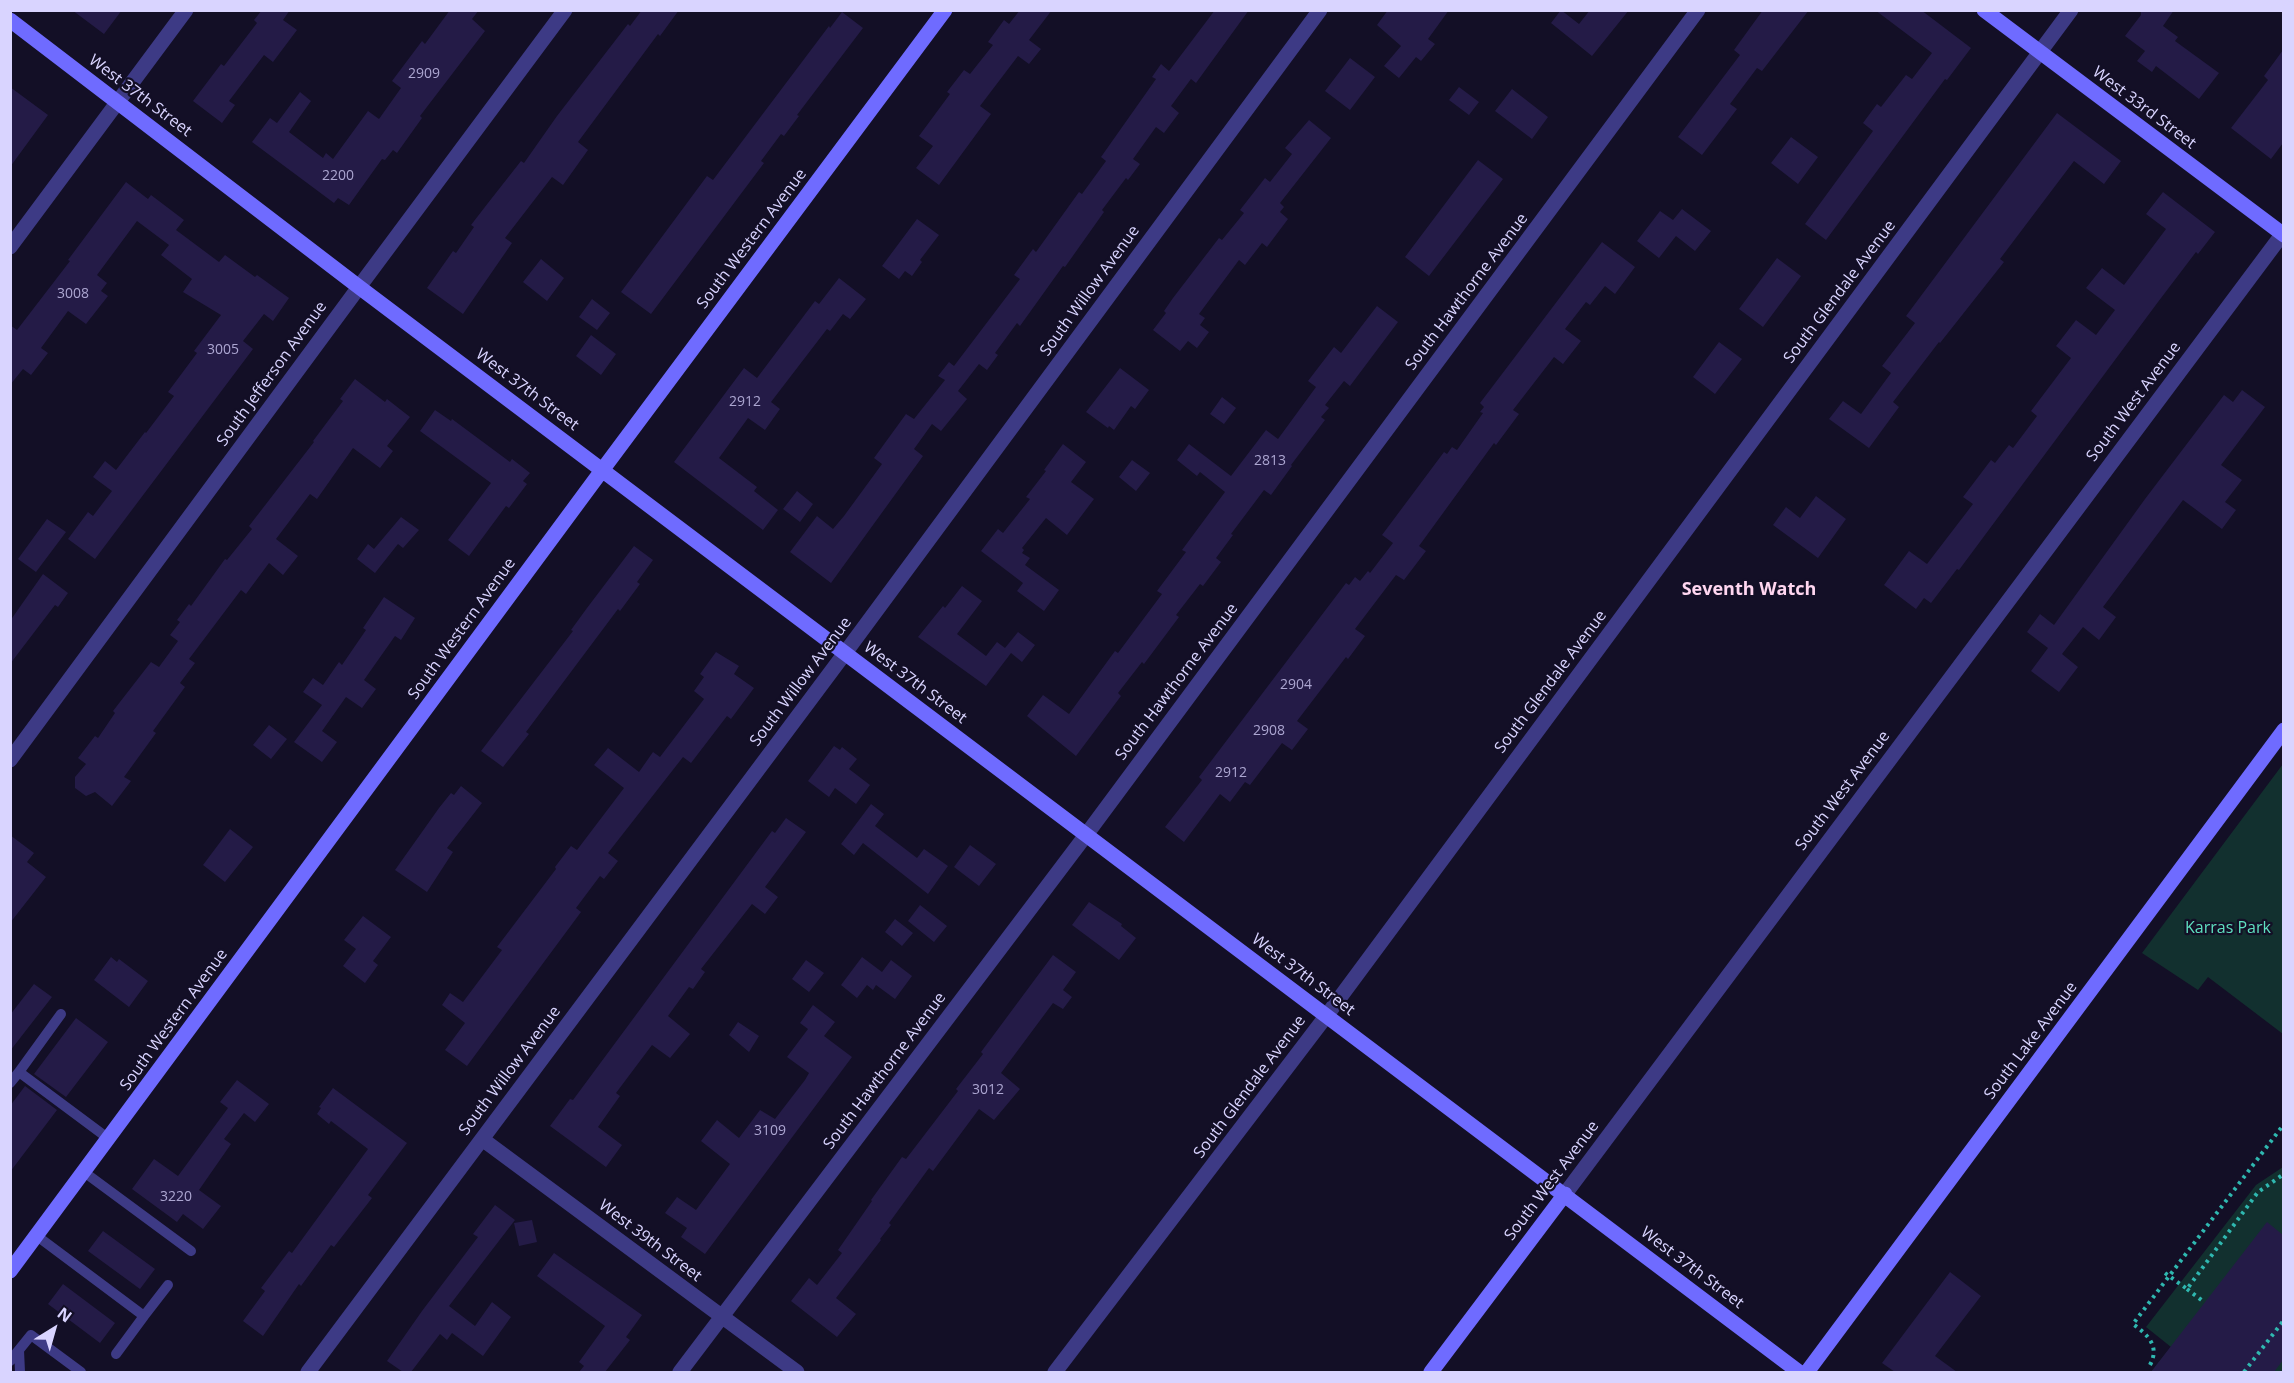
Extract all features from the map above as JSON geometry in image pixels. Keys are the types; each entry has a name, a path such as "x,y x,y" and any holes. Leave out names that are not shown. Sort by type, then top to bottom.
{"street":[{"path":"10,248 186,10"},
{"name":"South Jefferson Avenue","path":"10,760 565,10"},
{"name":"South Western Avenue","path":"10,1271 945,10"},
{"name":"South Willow Avenue","path":"308,1372 846,653 1320,10"},
{"name":"South Hawthorne Avenue","path":"680,1372 1086,835 1698,10"},
{"name":"West 33rd Street","path":"1984,10 2283,233"},
{"name":"South Glendale Avenue","path":"1055,1372 1327,1015 2071,10"},
{"name":"West 37th Street","path":"10,20 359,287 1799,1372"},
{"name":"South West Avenue","path":"1431,1372 2283,233"},
{"name":"South Lake Avenue","path":"1807,1372 2283,730"},
{"name":"West 39th Street","path":"482,1139 797,1372"}],"lane":[{"path":"10,1083 61,1014"},
{"path":"19,1072 109,1139"},
{"path":"84,1172 191,1251"},
{"path":"37,1236 144,1316"},
{"path":"116,1354 168,1285"},
{"path":"10,1361 15,1347 31,1335 81,1372"},
{"path":"15,1347 20,1372"}],"path":[{"path":"2150,1365 2155,1350 2152,1342 2145,1332 2133,1324 2167,1274 2283,1124"},
{"path":"2187,1288 2258,1192 2283,1174"},
{"path":"2167,1274 2204,1302"},
{"path":"2244,1372 2283,1320"}],"green space":[{"name":"Karras Park","path":"2283,764 2283,1034 2208,977 2198,990 2142,953"},
{"path":"2283,1167 2283,1372 2151,1372 2171,1347 2146,1327 2256,1185"}],"building":[{"path":"72,10 122,10 104,34"},
{"path":"262,10 290,10 283,20 297,30 273,62 264,55 229,101 235,105 222,123 193,101 221,64 224,66 257,23 254,20"},
{"path":"450,10 479,10 472,19 485,31 420,116 422,118 397,153 393,150 385,160 382,159 349,205 338,198 334,203 252,142 270,118 277,123 300,92 311,101 289,132 323,158 326,153 333,159 368,111 379,119 401,88 392,81 422,41 425,44"},
{"path":"642,10 679,10 660,36 658,34 578,142 588,150 563,185 552,177 505,238 512,243 463,314 427,288 453,251 456,253 474,227 471,225 488,203 521,161 524,163 557,116 628,24 630,26"},
{"path":"1020,10 1052,10 1029,40 1041,49 1029,64 1018,56 980,106 991,114 939,185 916,168 933,146 919,136 950,94 947,92 964,70 970,74 993,45 988,42 1004,20 1009,24"},
{"path":"1215,10 1249,10 1196,83 1191,79 1171,106 1179,113 1164,133 1156,127 1133,159 1140,164 1128,180 1126,178 1102,210 1104,212 1020,326 1017,323 995,353 998,355 987,370 979,364 958,391 967,399 941,431 932,424 914,449 923,456 831,583 790,552 817,516 833,529 844,516 882,464 874,458 906,414 914,419 945,380 938,376 949,362 954,366 1020,279 1014,275 1033,249 1036,252 1079,192 1082,194 1106,161 1101,157 1156,79 1152,77 1161,64 1169,71"},
{"path":"1388,10 1449,10 1428,39 1435,44 1421,61 1416,57 1399,78 1384,66 1401,46 1377,25"},
{"path":"1561,10 1579,24 1590,10 1629,10 1592,56 1551,23"},
{"path":"1763,10 1809,10 1762,71 1757,68 1730,104 1737,109 1702,155 1678,137 1740,55 1734,50"},
{"path":"1875,10 1921,10 1971,48 1947,80 1945,79 1826,240 1805,224 1873,131 1863,123 1877,104 1881,107 1906,75 1912,79 1932,53"},
{"path":"2141,10 2174,10 2163,26 2178,37 2175,41 2219,73 2199,99 2156,66 2152,72 2137,61 2145,51 2125,36 2141,15"},
{"path":"842,12 863,28 797,115 799,116 784,136 781,134 761,161 764,163 651,314 621,292 707,176 713,180"},
{"path":"2283,50 2283,143 2271,159 2231,128 2268,80 2264,76"},
{"path":"1350,58 1375,77 1350,110 1325,91"},
{"path":"10,87 48,115 10,167"},
{"path":"1459,87 1479,102 1469,115 1449,100"},
{"path":"1512,89 1548,117 1532,139 1495,111"},
{"path":"2057,113 2121,161 2104,184 2074,161 2000,259 2004,262 1893,402 1899,407 1869,448 1829,419 1843,401 1861,414 1891,373 1882,366 1915,323 1906,316"},
{"path":"1309,120 1331,138 1280,203 1284,207 1280,212 1288,219 1267,247 1262,243 1245,265 1239,260 1199,314 1205,318 1200,325 1209,332 1197,348 1188,341 1180,351 1153,330 1166,313 1164,311 1173,298 1219,238 1222,240 1244,213 1240,210 1265,178 1270,182 1292,154 1285,148"},
{"path":"1791,137 1818,157 1798,184 1771,163"},
{"path":"1478,160 1503,179 1429,276 1405,257"},
{"path":"126,182 148,199 151,195 184,220 176,230 219,262 225,255 289,298 273,321 264,314 243,341 253,349 95,559 68,539 88,512 93,516 112,491 93,477 105,461 116,470 146,433 174,396 168,392 197,353 194,351 221,315 183,292 192,279 161,255 169,245 137,221 97,275 107,283 101,291 108,296 86,324 68,311 41,348 48,353 31,375 23,369 10,385 10,325 17,330"},
{"path":"2163,192 2215,232 2198,254 2196,252 2158,302 1959,570 1957,569 1931,603 1924,598 1916,609 1884,585 1909,551 1927,564 1973,504 1963,497 1991,460 1995,463 2009,445 2013,448 2037,416 2031,411 2071,358 2056,346 2076,320 2096,335 2115,310 2086,288 2102,268 2124,285 2166,229 2146,214"},
{"path":"1682,209 1711,231 1695,251 1676,236 1659,258 1637,241 1660,211 1673,220"},
{"path":"917,219 939,235 920,260 922,262 912,276 905,271 899,279 882,266"},
{"path":"1602,242 1635,267 1615,294 1605,286 1590,305 1586,302 1565,329 1581,341 1563,364 1554,357 1513,410 1519,414 1496,445 1494,443 1419,546 1426,551 1404,580 1396,575 1355,629 1365,636 1297,721 1308,729 1292,750 1282,743 1250,785 1245,782 1230,802 1220,794 1184,842 1165,827 1202,780 1199,777 1346,583 1349,585 1355,577 1360,581 1368,571 1370,573 1393,543 1382,535 1444,452 1447,454 1452,447 1457,450 1483,413 1480,412 1484,407 1480,403"},
{"path":"1777,258 1801,276 1763,327 1739,309"},
{"path":"541,259 564,278 547,301 523,282"},
{"path":"839,278 866,299 850,319 843,314 830,331 827,329 771,402 780,409 765,430 748,418 719,458 757,487 754,491 778,510 763,530 674,462 744,368 757,378 815,301 819,304"},
{"path":"592,299 610,313 597,330 579,317"},
{"path":"1377,306 1398,322 1350,386 1344,381 1325,405 1329,408 1321,417 1325,420 1271,495 1264,490 1231,534 1233,535 1216,558 1221,562 1203,586 1200,584 1176,615 1179,617 1144,664 1142,662 1118,693 1121,696 1076,756 1027,716 1043,695 1069,714 1115,651 1118,653 1162,594 1157,591 1186,552 1182,550 1225,492 1200,472 1197,476 1177,460 1189,444 1231,476 1266,430 1278,439 1316,387 1308,381 1334,347 1341,353"},
{"path":"591,335 616,354 601,375 576,356"},
{"path":"1719,342 1742,359 1715,394 1693,377"},
{"path":"1120,368 1149,390 1135,409 1131,406 1114,430 1086,412"},
{"path":"355,379 385,402 387,399 410,417 387,446 393,451 380,468 353,448 317,499 310,494 276,539 298,556 283,575 269,563 246,594 241,590 189,659 195,663 180,683 185,687 153,731 156,733 124,777 131,781 112,806 95,792 86,796 75,788 75,777 86,764 78,758 95,736 98,738 115,713 113,711 151,662 159,667 178,641 170,635 180,622 177,620 189,604 191,606 225,559 227,560 252,529 249,526 314,442 343,401 340,399"},
{"path":"2242,390 2265,407 2221,465 2242,480 2225,502 2236,510 2222,529 2183,500 2103,607 2116,617 2099,640 2083,627 2062,654 2078,667 2059,692 2031,671 2048,648 2027,632 2040,614 2054,625 2224,395 2233,402"},
{"path":"1222,397 1236,408 1224,424 1210,414"},
{"path":"435,410 451,421 452,419 510,462 512,459 530,473 523,481 527,484 509,508 506,506 469,556 448,540 491,483 420,431"},
{"path":"1063,444 1086,462 1071,482 1094,499 1067,535 1046,518 1022,548 1024,550 1022,553 1030,558 1025,565 1059,590 1044,611 1017,591 1023,583 981,551 998,529 1003,533 1030,499 1026,497"},
{"path":"1132,460 1150,473 1136,491 1119,477"},
{"path":"797,491 813,504 800,522 783,509"},
{"path":"1816,496 1846,519 1818,558 1773,525 1786,507 1800,518"},
{"path":"401,517 419,530 403,548 398,544 375,573 357,559 368,544 374,549"},
{"path":"47,519 66,532 36,572 18,559"},
{"path":"634,546 653,560 637,582 640,584 620,611 618,609 526,732 529,734 503,767 481,751 573,631 571,630"},
{"path":"43,574 68,593 58,607 55,605 10,664 10,621"},
{"path":"962,586 982,601 957,634 986,656 997,642 1005,648 1018,632 1035,645 1022,662 1011,653 986,686 918,637"},
{"path":"384,597 415,618 401,640 395,636 364,680 376,689 362,708 346,697 322,731 337,742 322,762 294,742 322,705 303,692 313,678 323,685 339,662 342,665 366,630 363,628"},
{"path":"716,652 739,666 734,674 754,688 731,719 727,716 691,763 683,757 608,853 618,861 604,879 600,876 576,908 581,912 467,1066 445,1050 465,1023 442,1005 450,993 463,1002 502,950 497,947 556,869 555,867 571,846 577,850 624,788 594,765 608,748 639,772 653,752 660,757 704,699 694,691 704,677 700,674"},
{"path":"269,725 287,739 271,759 253,745"},
{"path":"834,746 840,750 842,747 857,759 849,769 870,785 856,804 835,788 829,797 808,781"},
{"path":"461,786 482,803 447,848 453,852 427,892 395,870 439,808 451,793 454,795"},
{"path":"871,804 884,814 875,826 917,858 924,849 948,866 928,894 863,843 854,855 841,844"},
{"path":"786,818 806,832 765,887 778,897 765,914 752,904 701,969 705,972 693,989 689,987 668,1016 690,1034 670,1058 652,1045 616,1093 620,1096 598,1127 622,1145 606,1167 550,1126 570,1099 573,1100 772,831 775,833"},
{"path":"230,829 253,847 225,882 203,865"},
{"path":"10,835 34,853 27,862 46,877 10,923"},
{"path":"970,845 996,864 979,886 954,867"},
{"path":"1089,902 1122,924 1121,926 1136,938 1119,960 1072,925"},
{"path":"920,905 947,926 934,942 908,921"},
{"path":"363,916 391,937 373,961 378,965 365,983 343,966 356,949 344,940"},
{"path":"895,919 913,933 902,946 885,932"},
{"path":"1053,955 1076,972 1063,990 1072,997 1063,1009 1053,1003 1001,1073 1020,1089 994,1120 979,1109 933,1171 929,1168 889,1223 891,1225 881,1240 836,1298 856,1314 837,1337 791,1301 809,1278 817,1285 842,1253 838,1250 871,1200 902,1157 906,1159 958,1091 956,1089 983,1054 981,1052"},
{"path":"111,957 117,962 119,959 148,981 129,1007 94,980"},
{"path":"862,957 882,972 891,960 912,976 895,999 876,985 873,990 867,985 857,998 841,985"},
{"path":"806,960 824,973 809,992 792,979"},
{"path":"34,984 52,997 10,1051 10,1015"},
{"path":"813,1005 835,1022 824,1036 852,1057 705,1254 681,1237 687,1228 665,1213 677,1197 696,1210 730,1164 701,1141 717,1120 739,1138 760,1110 775,1119 805,1080 809,1073 787,1057 808,1029 800,1023"},
{"path":"76,1018 108,1042 66,1097 34,1074"},
{"path":"738,1022 759,1036 749,1052 729,1035"},
{"path":"237,1080 269,1104 255,1122 244,1113 224,1139 231,1144 199,1190 221,1206 203,1229 183,1214 177,1222 132,1189 154,1159 178,1176 228,1108 220,1102"},
{"path":"25,1086 57,1110 10,1172 10,1106"},
{"path":"333,1088 407,1143 368,1195 372,1198 334,1247 331,1245 301,1286 299,1284 263,1336 243,1321 265,1291 261,1288 289,1251 292,1253 368,1149 331,1121 329,1124 317,1114 321,1108 319,1107"},
{"path":"495,1205 515,1220 449,1306 475,1326 492,1302 511,1317 483,1356 452,1333 447,1340 440,1334 411,1372 403,1372 387,1361 478,1237 473,1234"},
{"path":"532,1220 537,1242 519,1246 514,1223"},
{"path":"2267,1222 2283,1235 2283,1360 2274,1372 2151,1372"},
{"path":"103,1231 155,1269 140,1289 88,1251"},
{"path":"554,1253 642,1315 626,1337 630,1340 605,1372 579,1372 584,1366 579,1362 605,1326 537,1276"},
{"path":"1950,1272 1981,1296 1935,1356 1957,1372 1895,1372 1882,1363"},
{"path":"63,1284 115,1323 100,1343 48,1304"}],"district":[{"name":"Seventh Watch","path":"1749,590"}]}
